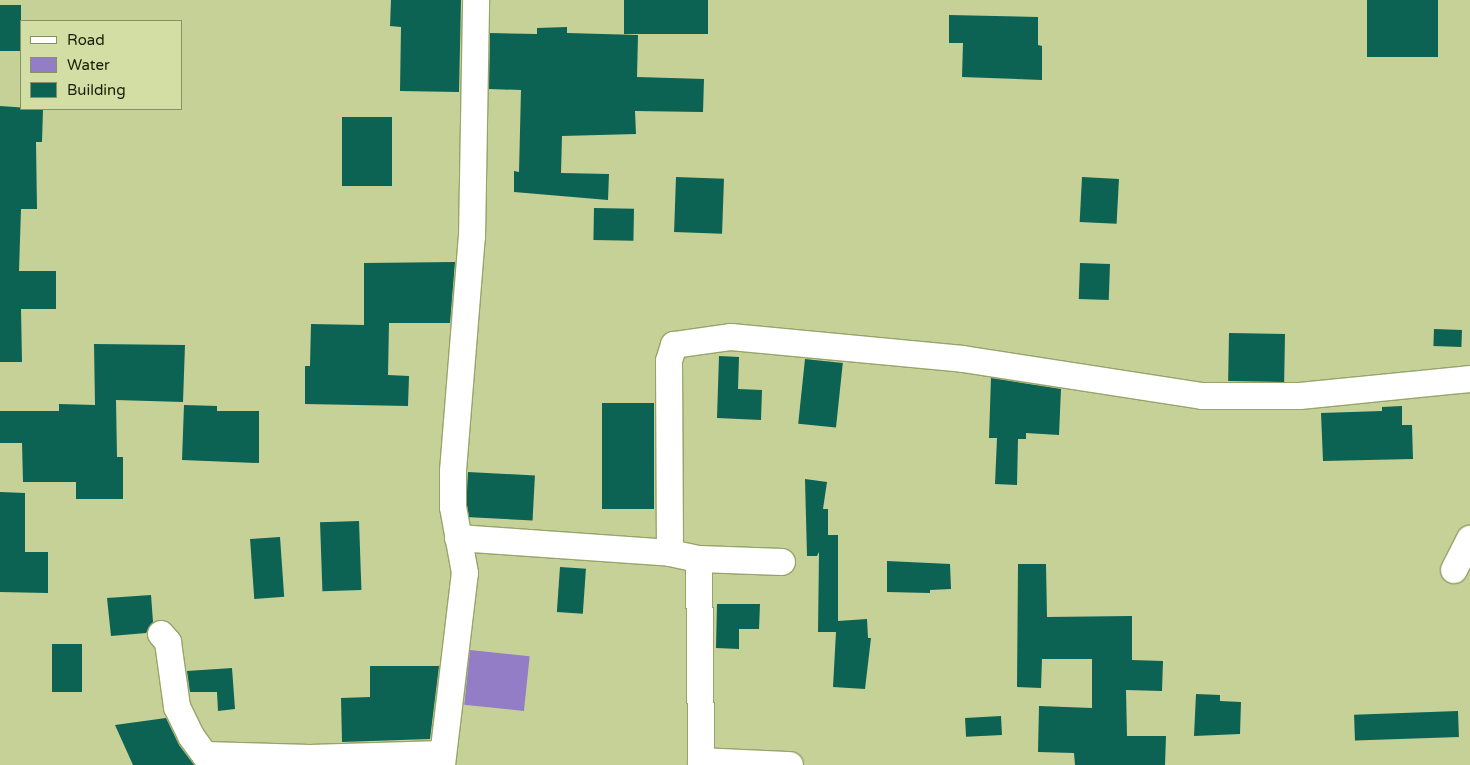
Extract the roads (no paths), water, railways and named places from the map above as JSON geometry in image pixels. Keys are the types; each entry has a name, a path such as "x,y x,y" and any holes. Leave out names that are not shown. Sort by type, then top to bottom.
{"street":[{"path":"161,634 168,642 177,707 191,736 205,755 443,760 465,573 458,538 454,471 472,237 476,0"},
{"path":"670,553 669,361 674,345 731,337 924,355 1064,373 1202,396 1300,396 1470,379"},
{"path":"458,538 670,553 699,559 782,562"},
{"path":"1454,570 1470,540"},
{"path":"699,559 701,763 790,765"}],"water":[{"path":"470,650 530,656 524,711 464,705"}]}
